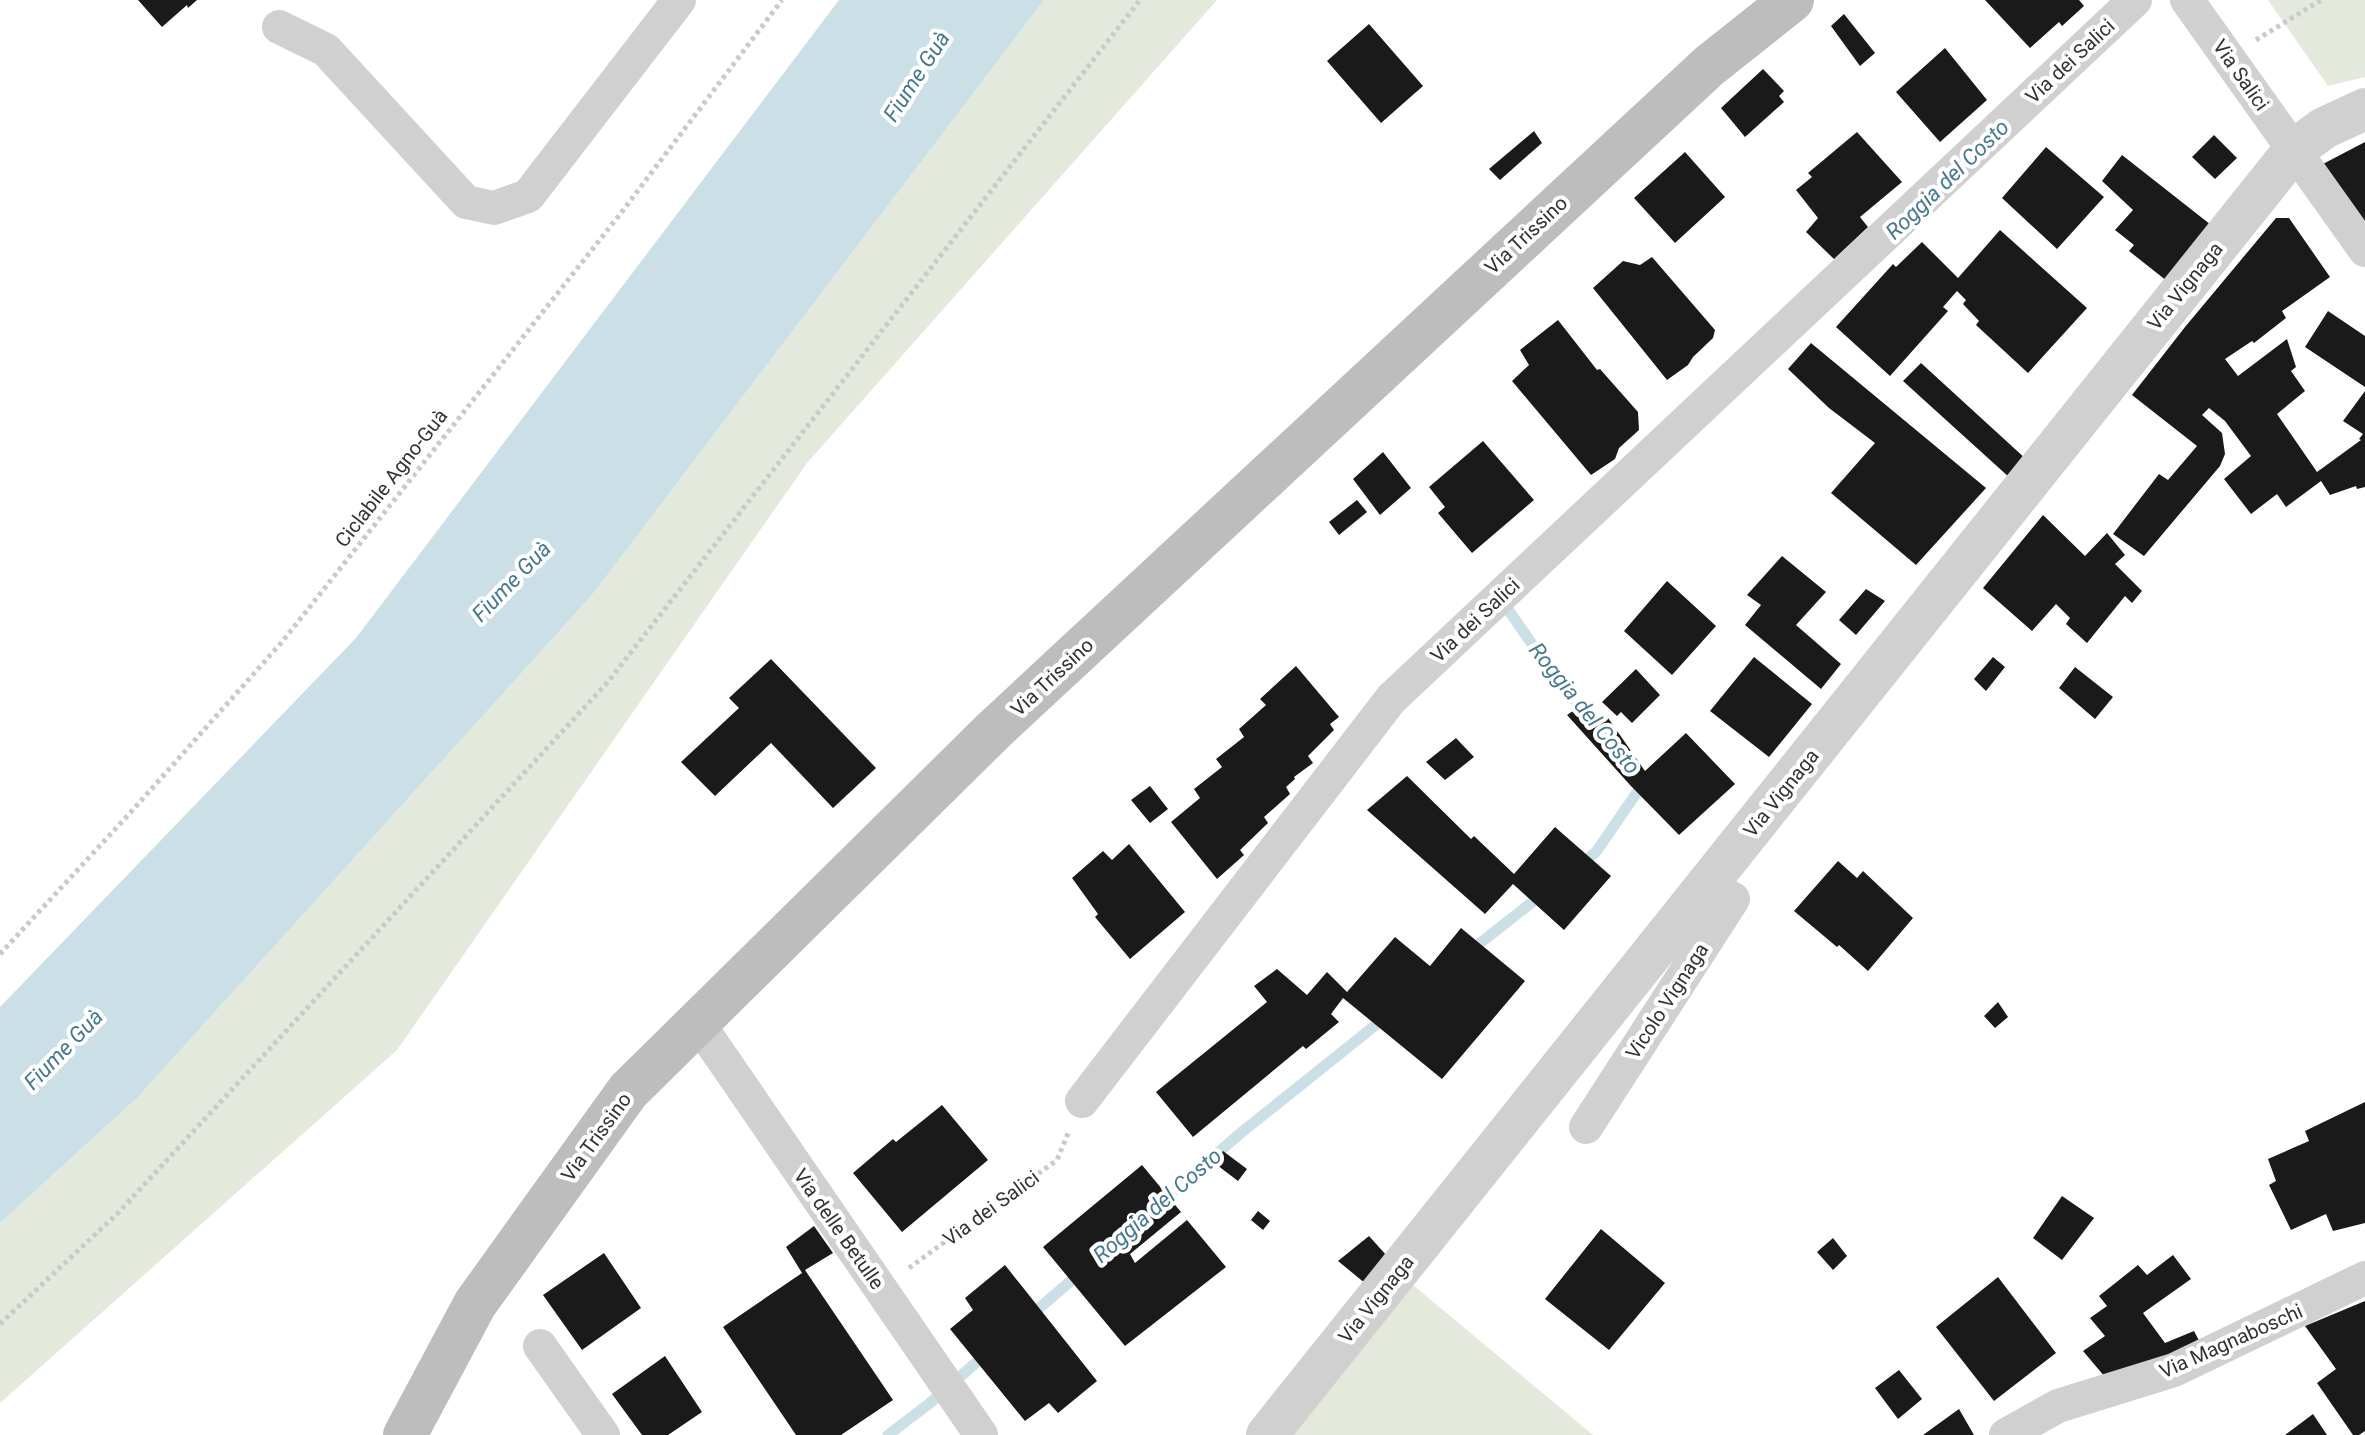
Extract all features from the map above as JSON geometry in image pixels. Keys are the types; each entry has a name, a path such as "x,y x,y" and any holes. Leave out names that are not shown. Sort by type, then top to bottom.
{"main road":[{"name":"Via Trissino","path":"405,1435 475,1304 628,1091 994,730 1709,66 1792,0"}],"street":[{"path":"279,27 326,50 466,202 494,208 528,196 679,0"},
{"name":"Via dei Salici","path":"1082,1101 1391,699 2135,0"},
{"name":"Via Salici","path":"2187,0 2365,250"},
{"name":"Via Vignaga","path":"1267,1435 2294,150 2324,128 2365,109"},
{"name":"Vicolo Vignaga","path":"1586,1127 1733,899 1708,885"},
{"name":"Via delle Betulle","path":"698,1023 981,1435"},
{"name":"Via Magnaboschi","path":"2006,1435 2058,1406 2174,1370 2365,1278"},
{"path":"540,1346 603,1435"}],"path":[{"name":"Ciclabile Agno-Guà","path":"0,954 282,642 621,213 782,0"},
{"path":"0,1324 119,1212 607,683 1140,0"},
{"path":"2228,57 2321,0"},
{"name":"Via dei Salici","path":"880,1289 1057,1160 1082,1101"}],"shaded area":[{"path":"1044,0 1217,0 807,463 397,1050 0,1403 0,1223 137,1098 592,595"},
{"path":"2268,0 2365,0 2365,77 2328,86"},
{"path":"1413,1285 1593,1435 1293,1435"}],"water":[{"name":"Fiume Guà","path":"839,0 1044,0 592,595 137,1098 0,1223 0,1007 356,638"}],"building":[{"path":"138,0 197,0 162,27"},
{"path":"1985,0 2079,0 2084,6 2062,26 2059,22 2030,48"},
{"path":"1844,14 1875,53 1860,66 1831,26"},
{"path":"1369,24 1423,86 1381,123 1327,61"},
{"path":"1945,48 1987,100 1940,142 1896,92"},
{"path":"1763,69 1784,91 1779,96 1784,102 1745,137 1721,108"},
{"path":"1534,131 1542,143 1500,180 1489,169"},
{"path":"1857,132 1902,182 1860,217 1868,227 1834,259 1806,232 1818,218 1796,190 1812,177 1808,173"},
{"path":"2214,135 2237,158 2215,179 2192,157"},
{"path":"2365,142 2365,229 2321,165"},
{"path":"2046,147 2104,197 2057,249 2002,198"},
{"path":"1685,152 1725,197 1675,243 1634,198"},
{"path":"2122,155 2220,232 2172,285 2129,251 2134,245 2115,230 2133,210 2102,181"},
{"path":"2276,218 2289,218 2330,277 2282,311 2286,318 2254,343 2252,341 2225,359 2238,376 2287,339 2296,367 2291,371 2305,391 2277,414 2317,472 2361,440 2363,434 2343,421 2365,391 2365,487 2357,489 2356,486 2330,495 2321,481 2286,507 2277,494 2251,514 2224,479 2251,456 2225,421 2209,408 2202,415 2222,433 2225,454 2220,466 2144,556 2113,534 2159,474 2168,480 2197,446 2132,395"},
{"path":"2000,230 2087,308 2028,373 1976,325 1979,321 1963,304 1966,300 1957,291 1943,307 1948,311 1890,376 1836,327 1893,264 1896,267 1922,242 1958,278"},
{"path":"1652,257 1715,330 1713,338 1688,365 1667,380 1593,288 1623,261 1640,265"},
{"path":"2328,311 2365,336 2365,387 2305,347"},
{"path":"1558,320 1597,370 1600,369 1638,412 1639,430 1619,448 1615,459 1591,475 1512,381 1529,365 1520,350"},
{"path":"1811,343 1986,488 1916,565 1831,493 1875,443 1829,408 1788,369"},
{"path":"1921,363 2027,460 2010,478 1903,381"},
{"path":"1483,441 1534,500 1472,553 1438,513 1445,507 1429,487"},
{"path":"1383,452 1411,488 1380,515 1353,479"},
{"path":"1357,500 1367,512 1339,535 1329,522"},
{"path":"2043,515 2085,556 2107,533 2125,555 2115,564 2142,591 2132,603 2125,596 2087,643 2066,624 2070,618 2056,604 2032,631 1983,588"},
{"path":"1782,556 1826,592 1796,625 1841,664 1821,689 1745,625 1761,605 1747,595"},
{"path":"1667,581 1716,626 1672,675 1624,631"},
{"path":"1866,589 1885,601 1856,635 1839,620"},
{"path":"1754,657 1812,704 1769,757 1710,711"},
{"path":"1993,657 2005,667 1986,691 1974,679"},
{"path":"771,659 876,768 833,808 771,743 715,796 681,762 739,708 729,698"},
{"path":"1296,666 1339,717 1330,724 1334,730 1308,756 1313,763 1286,787 1290,794 1264,817 1268,823 1240,850 1244,855 1217,879 1171,822 1200,798 1194,789 1222,767 1216,759 1244,737 1239,729 1266,705 1260,699"},
{"path":"2075,667 2113,697 2095,719 2059,688"},
{"path":"1636,669 1660,695 1632,723 1621,712 1617,716 1602,702"},
{"path":"1586,702 1598,721 1606,715 1645,771 1686,733 1735,784 1679,835 1567,715"},
{"path":"1456,738 1474,757 1445,780 1426,762"},
{"path":"1407,776 1471,839 1474,836 1514,874 1555,827 1611,876 1564,930 1513,884 1485,914 1367,810"},
{"path":"1150,786 1168,809 1150,823 1131,800"},
{"path":"1129,844 1185,912 1130,959 1095,917 1098,914 1072,878 1103,851 1112,860"},
{"path":"1838,861 1857,878 1863,871 1913,918 1868,971 1794,911"},
{"path":"1461,928 1525,981 1442,1079 1343,998 1331,1014 1339,1022 1306,1049 1303,1046 1193,1137 1156,1092 1267,1002 1254,986 1277,969 1307,995 1327,972 1347,992 1395,937 1430,966"},
{"path":"1998,1002 2008,1017 1995,1028 1984,1016"},
{"path":"2365,1102 2365,1223 2333,1231 2326,1214 2291,1230 2269,1185 2276,1181 2268,1159 2309,1141 2305,1131"},
{"path":"942,1105 988,1160 902,1232 853,1173 893,1139 896,1142"},
{"path":"1223,1151 1247,1169 1238,1181 1213,1162"},
{"path":"1142,1165 1181,1212 1130,1254 1135,1263 1187,1220 1226,1267 1125,1346 1043,1247"},
{"path":"2062,1196 2094,1218 2062,1260 2033,1238"},
{"path":"1258,1211 1270,1221 1263,1230 1251,1220"},
{"path":"814,1226 833,1253 805,1270 893,1400 841,1435 796,1435 723,1327 802,1273 786,1247"},
{"path":"1601,1229 1665,1283 1609,1350 1545,1299"},
{"path":"1369,1236 1387,1256 1366,1284 1338,1261"},
{"path":"1833,1238 1847,1256 1833,1270 1817,1252"},
{"path":"604,1253 641,1308 582,1350 543,1295"},
{"path":"2173,1255 2191,1279 2143,1313 2165,1343 2194,1331 2207,1356 2116,1390 2083,1351 2105,1336 2090,1318 2107,1306 2099,1296 2138,1265 2147,1275"},
{"path":"1005,1265 1097,1381 1058,1413 1049,1403 1025,1421 950,1329 973,1310 965,1298"},
{"path":"1998,1277 2056,1353 1994,1401 1936,1327"},
{"path":"2365,1301 2365,1431 2353,1435 2317,1383 2336,1369 2305,1326"},
{"path":"665,1356 702,1412 668,1435 642,1435 612,1394"},
{"path":"1899,1370 1922,1399 1898,1419 1875,1388"},
{"path":"1959,1409 1974,1435 1923,1435"},
{"path":"2313,1414 2327,1435 2285,1435"}],"waterway":[{"name":"Roggia del Costo","path":"1510,600 1505,605 1552,673 1589,717"},
{"name":"Roggia del Costo","path":"1580,865 1596,852 1644,782"},
{"name":"Roggia del Costo","path":"1470,951 1544,893"},
{"name":"Roggia del Costo","path":"1156,1206 1242,1132 1387,1016"},
{"name":"Roggia del Costo","path":"1030,1316 1080,1273"},
{"name":"Roggia del Costo","path":"888,1435 986,1354"}]}
